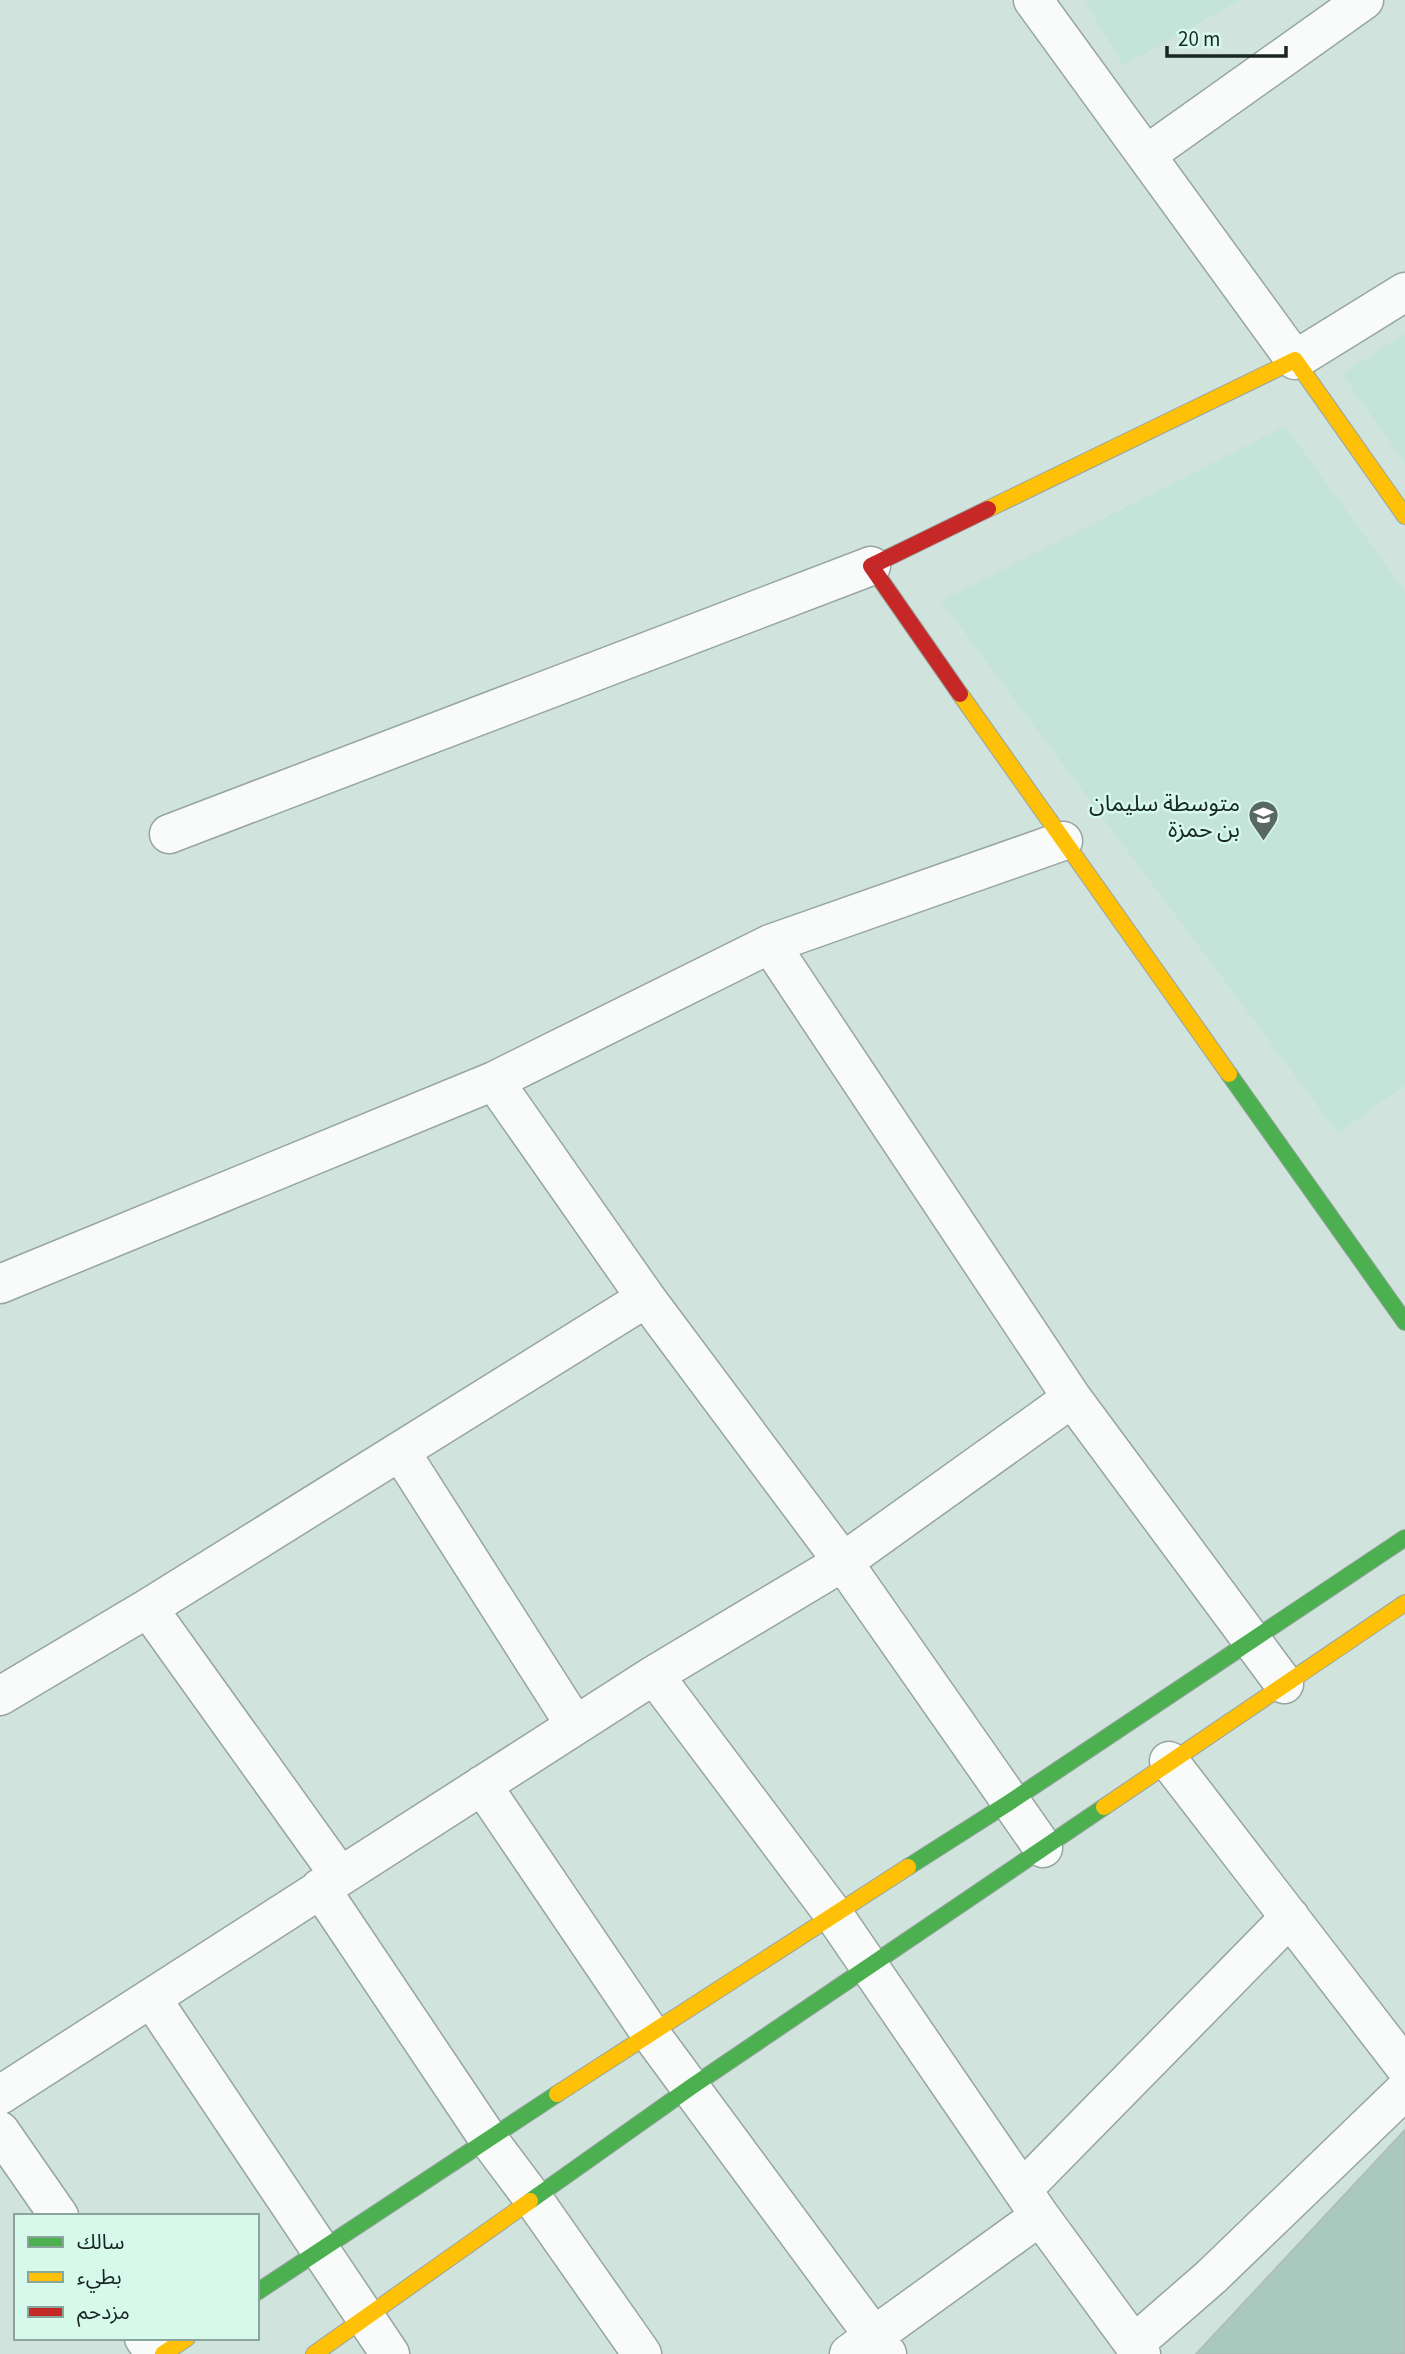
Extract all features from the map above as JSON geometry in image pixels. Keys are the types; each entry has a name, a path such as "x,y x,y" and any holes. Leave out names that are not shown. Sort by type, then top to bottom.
{"street":[{"path":"1033,0 1405,516"},
{"path":"1146,155 1364,0"},
{"path":"169,834 871,566 1295,360 1405,292"},
{"path":"871,566 1405,1322"},
{"path":"0,1284 494,1081 770,944 1063,841"},
{"path":"770,944 1072,1398 1284,1684"},
{"path":"494,1081 646,1298 843,1562 1043,1848"},
{"path":"0,1696 148,1608 646,1298"},
{"path":"0,2095 152,2000 330,1882 654,1675 843,1562 1072,1398"},
{"path":"400,1451 575,1725"},
{"path":"259,2291 650,2033 1010,1801 1405,1538"},
{"path":"314,2354 691,2087 1405,1603"},
{"path":"148,1608 330,1882 489,2140 642,2354"},
{"path":"654,1675 834,1915 1031,2203 1138,2349 1405,2090"},
{"path":"1169,1762 1405,2067"},
{"path":"482,1785 650,2033 691,2087 870,2348 1031,2203 1290,1917"},
{"path":"152,2000 390,2354"},
{"path":"0,2132 58,2214"},
{"path":"163,2354 184,2340"}],"shaded area":[{"path":"1085,0 1240,0 1123,66"},
{"path":"1405,333 1405,463 1342,374"},
{"name":"متوسطة سليمان بن حمزة","path":"1285,426 1405,591 1405,1085 1338,1133 941,601"}],"building":[{"path":"1405,2130 1405,2354 1196,2354"}],"traffic: fast":[{"path":"1229,1074 1405,1322"},
{"path":"908,1867 1010,1802 1405,1538"},
{"path":"530,2201 691,2087 1104,1807"},
{"path":"259,2291 557,2094"}],"traffic: slow":[{"path":"988,509 1295,360 1405,516"},
{"path":"960,694 1229,1074"},
{"path":"1104,1807 1405,1603"},
{"path":"557,2094 908,1867"},
{"path":"314,2354 530,2201"},
{"path":"163,2354 184,2340"}],"traffic: jam":[{"path":"960,694 871,566 988,509"}],"place":[{"name":"متوسطة سليمان بن حمزة","path":"1263,843"}]}
